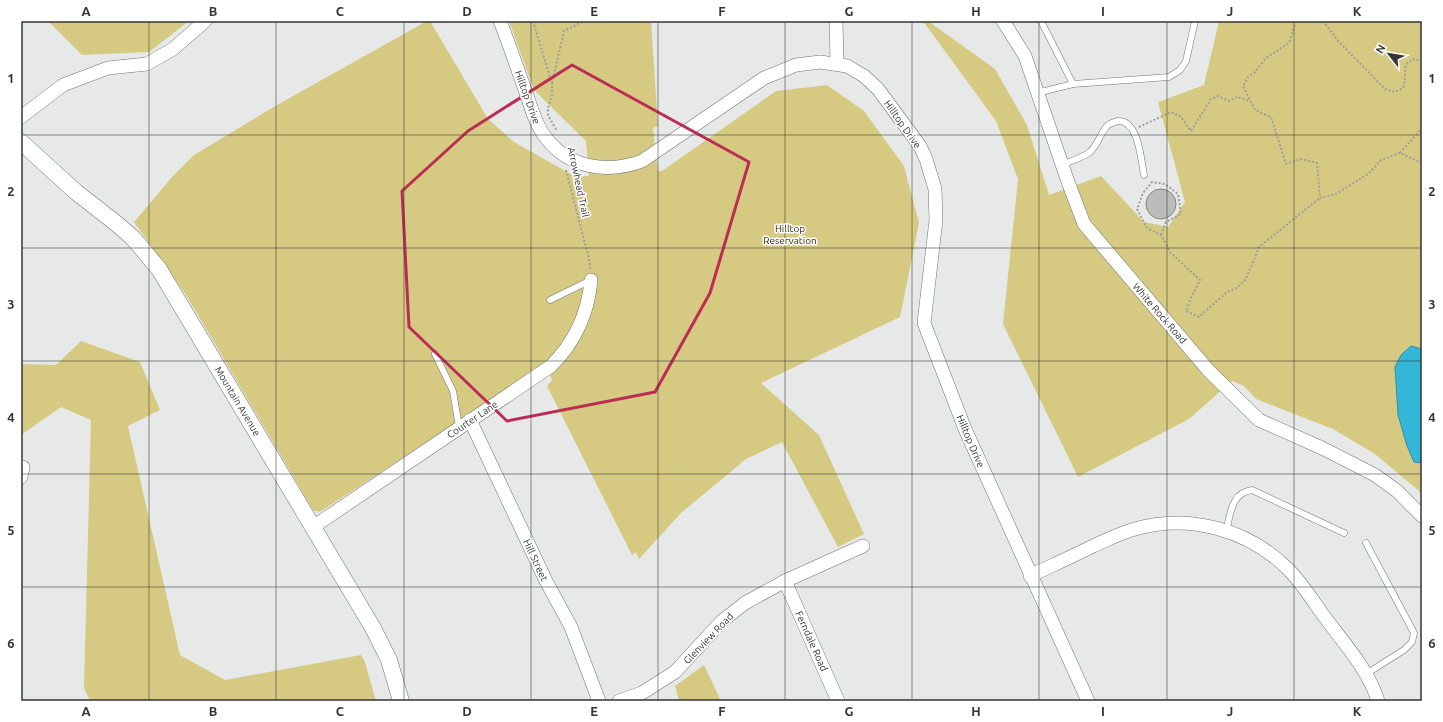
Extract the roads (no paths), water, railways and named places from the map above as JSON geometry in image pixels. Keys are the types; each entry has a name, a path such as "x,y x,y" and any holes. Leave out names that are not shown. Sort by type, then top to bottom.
{"street":[{"path":"21,117 63,85 108,68 147,64 174,49 205,21"},
{"name":"Hilltop Drive","path":"500,21 536,120 546,137 564,155 576,162 598,168 620,168 652,156 764,78 796,65 820,62 837,64 860,73 878,89 912,132 926,159 935,189 936,220 924,323 965,428 1030,576 1088,701"},
{"path":"836,21 837,64"},
{"name":"White Rock Road","path":"1003,21 1025,56 1062,165 1084,224 1209,371 1259,420 1322,448 1375,474 1397,491 1422,516"},
{"name":"Mountain Avenue","path":"21,142 76,192 117,224 132,238 159,269 384,648 401,701"},
{"name":"Courter Lane","path":"312,527 540,374 560,357 581,325 588,303 591,280"},
{"name":"Hill Street","path":"470,420 546,581 571,627 599,701"},
{"path":"1030,576 1108,539 1137,528 1181,523 1196,524 1226,531 1256,544 1288,570 1366,674 1378,701"},
{"name":"Glenview Road","path":"619,701 642,693 662,682 687,661 722,621 744,603 785,581 863,546"},
{"name":"Ferndale Road","path":"785,581 838,701"}],"lane":[{"path":"1041,21 1073,84"},
{"path":"1037,93 1073,84 1169,77 1180,70 1186,61 1195,21"},
{"path":"1062,165 1090,152 1106,127 1113,122 1126,123 1133,130 1144,175"},
{"path":"550,300 591,280"},
{"path":"435,354 453,390 459,428"},
{"path":"1226,531 1235,499 1242,491 1252,490 1344,533"},
{"path":"1366,543 1414,633 1412,642 1404,650 1366,674"}],"water":[{"path":"1411,346 1422,349 1422,463 1414,462 1407,446 1398,415 1395,367 1401,355"}],"park label":[{"name":"Hilltop Reservation","path":"790,234"}]}
